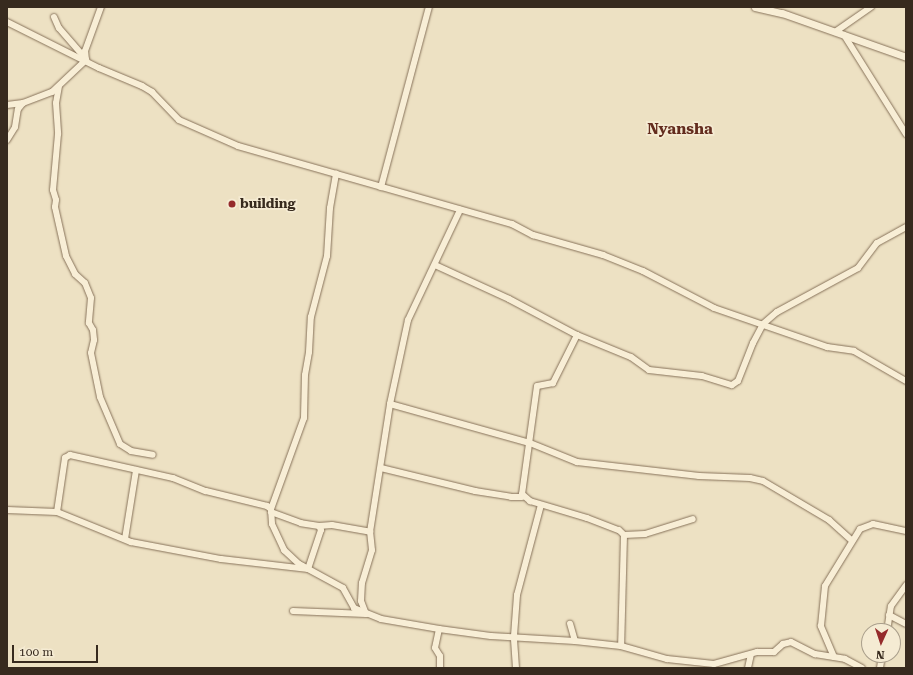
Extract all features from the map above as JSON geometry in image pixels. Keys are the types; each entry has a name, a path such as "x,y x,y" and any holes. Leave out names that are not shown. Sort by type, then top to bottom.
{"street":[{"path":"86,60 85,51 101,7"},
{"path":"381,187 429,7"},
{"path":"756,7 835,32 906,57"},
{"path":"835,32 871,7"},
{"path":"54,17 59,28 86,60"},
{"path":"7,22 152,92 179,120 238,146 512,224 533,235 604,255 643,271 714,308 827,346 854,351 906,380"},
{"path":"844,35 906,134"},
{"path":"7,105 23,103 59,86 86,60"},
{"path":"59,86 56,103 58,134 53,190 56,200 55,207 66,256 75,274 85,283 91,298 89,324 93,330 94,340 91,354 100,397 120,444 131,451 153,455"},
{"path":"7,140 15,127 18,109 23,103"},
{"path":"336,174 330,208 327,256 311,317 305,375 304,418 271,510 272,524 284,550 308,569 344,588 354,608 366,614"},
{"path":"366,614 362,601 362,589 372,550 370,532 390,404 408,320 460,210"},
{"path":"435,265 509,299 578,335 631,357 649,370 702,376 732,385 738,381 753,343 764,324 777,312 858,268 877,243 906,227"},
{"path":"522,497 537,386 553,383 578,335"},
{"path":"390,404 530,443 577,462 609,467 699,476 729,476 762,482 829,520 852,541"},
{"path":"57,512 67,455 173,478 206,491 271,510 297,522 319,526 332,525 370,532"},
{"path":"381,468 475,491 511,497 522,497 541,505 596,522 624,535 645,534 693,519"},
{"path":"126,539 136,470"},
{"path":"516,668 514,636 516,595 541,505"},
{"path":"7,510 57,512 126,539 221,559 308,569"},
{"path":"834,657 821,626 824,586 860,529 873,524 906,530"},
{"path":"308,569 321,530 319,526"},
{"path":"621,646 624,535"},
{"path":"888,623 897,594 906,585"},
{"path":"292,611 366,614 439,629 621,646 667,659 714,664 751,654 774,652 783,644 791,642 815,654 834,657 862,668"},
{"path":"889,615 906,624"},
{"path":"570,624 574,641"},
{"path":"439,629 435,648 440,656 440,668"},
{"path":"748,668 751,654"}],"place":[{"name":"building","path":"232,204"}],"district":[{"name":"Nyansha","path":"680,130"}]}
